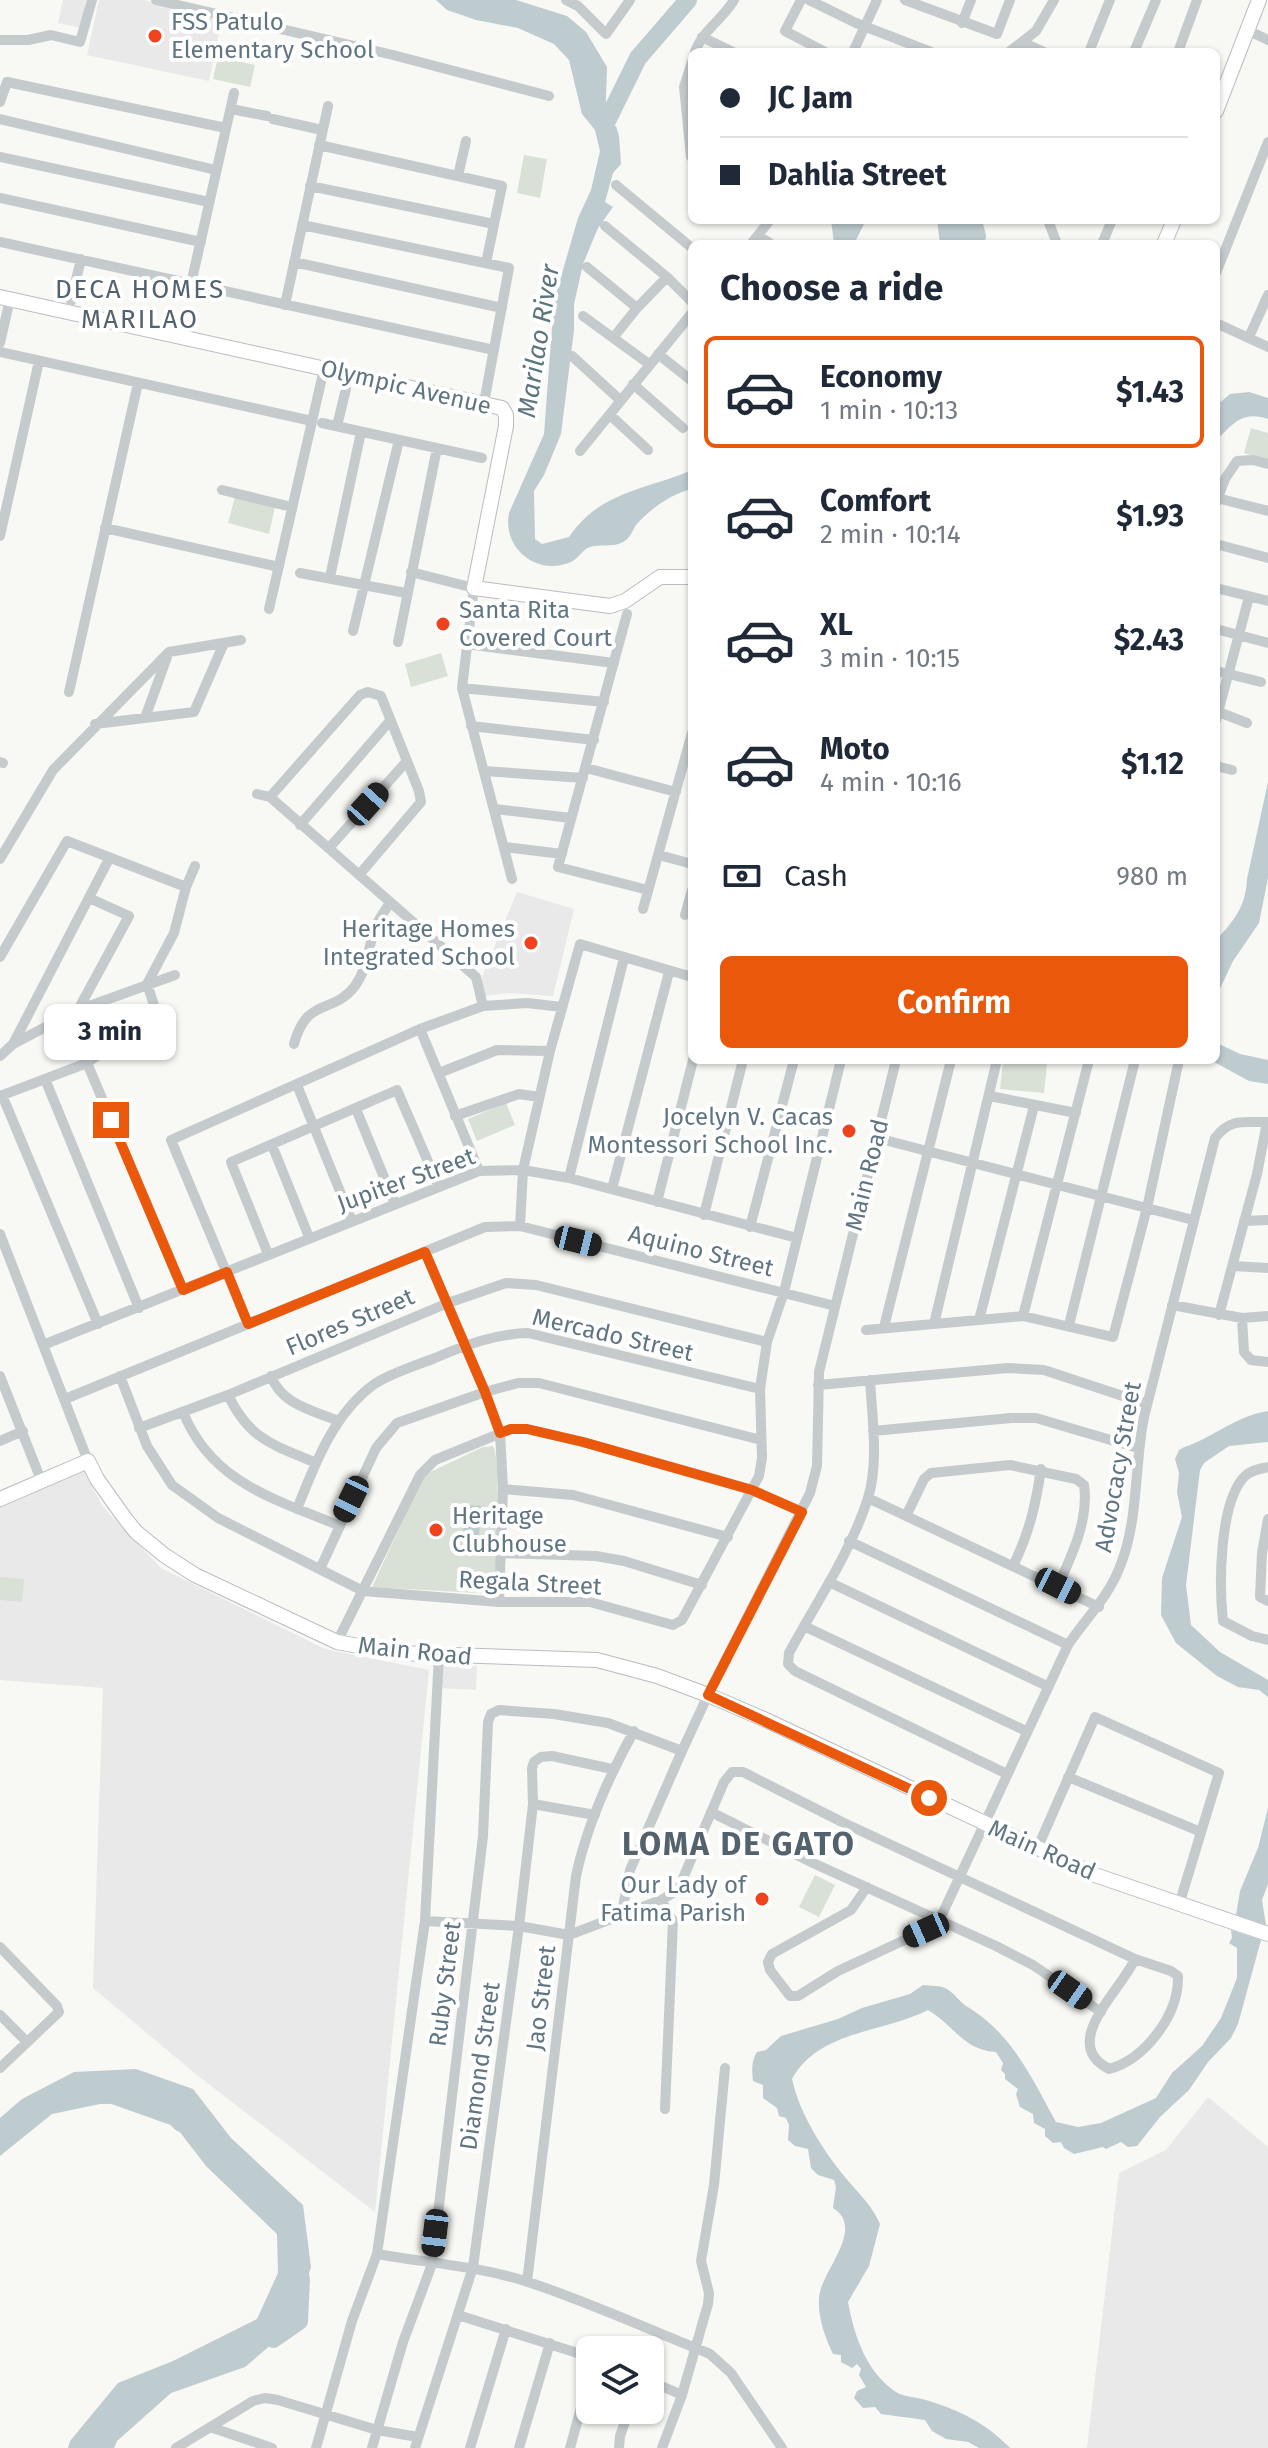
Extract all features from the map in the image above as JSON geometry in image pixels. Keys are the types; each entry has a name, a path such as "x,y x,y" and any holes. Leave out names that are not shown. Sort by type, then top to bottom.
{"main road":[{"path":"1220,101 1259,0"},
{"name":"Olympic Avenue","path":"5,298 502,408 507,419 474,588"},
{"path":"474,588 610,606 625,601 660,577 688,577"},
{"path":"0,1499 88,1461"},
{"name":"Main Road","path":"88,1461 97,1479 136,1532 164,1555 195,1575 337,1642 385,1652 597,1660 657,1676 708,1695 1095,1875 1268,1934"}],"street":[{"path":"0,40 28,40 51,35 80,42 84,38 92,0"},
{"path":"156,0 393,55 549,96"},
{"path":"566,0 580,3 606,34 630,0"},
{"path":"697,48 702,37 718,23 734,0"},
{"path":"801,0 785,31 817,48"},
{"path":"809,0 863,26 921,48"},
{"path":"855,48 877,0"},
{"path":"905,0 997,34 1010,0"},
{"path":"962,23 971,0"},
{"path":"1014,48 1044,20 1054,0"},
{"path":"1091,48 1110,0"},
{"path":"1136,48 1156,0"},
{"path":"1179,48 1197,0"},
{"path":"1247,30 1268,40"},
{"path":"702,37 725,48"},
{"path":"1022,42 1035,48"},
{"path":"688,78 684,87 688,127"},
{"path":"0,102 7,82 226,128"},
{"path":"191,284 234,93"},
{"path":"285,305 328,106"},
{"path":"231,109 322,130"},
{"path":"0,119 216,170"},
{"path":"458,176 466,141"},
{"path":"1220,263 1268,142"},
{"path":"319,145 502,186 486,263"},
{"path":"0,157 209,202"},
{"path":"616,185 688,245"},
{"path":"310,186 494,224"},
{"path":"0,198 201,242"},
{"path":"754,240 767,224"},
{"path":"302,225 509,268 484,403"},
{"path":"605,226 688,298"},
{"path":"0,242 494,350"},
{"path":"71,301 81,259"},
{"path":"294,262 502,308"},
{"path":"587,267 637,308"},
{"path":"613,338 667,277"},
{"path":"1249,337 1268,295"},
{"path":"1,336 5,298"},
{"path":"583,316 649,364"},
{"path":"1220,325 1268,347"},
{"path":"580,451 649,364 688,326"},
{"path":"0,352 482,458"},
{"path":"658,354 688,378"},
{"path":"572,356 620,400"},
{"path":"0,536 39,361"},
{"path":"269,609 292,507 317,422 324,369"},
{"path":"69,692 138,383"},
{"path":"633,384 683,428"},
{"path":"337,426 346,389"},
{"path":"610,415 648,450"},
{"path":"330,577 361,432"},
{"path":"353,631 399,440"},
{"path":"398,642 437,448"},
{"path":"1220,494 1237,461 1253,460 1268,464"},
{"path":"222,490 292,507"},
{"path":"1220,501 1268,511"},
{"path":"105,528 279,567"},
{"path":"1220,545 1268,558"},
{"path":"411,572 474,588 462,688 512,879"},
{"path":"300,573 406,593"},
{"path":"1220,589 1268,601"},
{"path":"1220,703 1249,597"},
{"path":"627,614 558,867 648,890"},
{"path":"1220,630 1268,643"},
{"path":"2,852 53,770 169,652 241,640"},
{"path":"95,724 194,712 224,643"},
{"path":"466,644 614,663"},
{"path":"145,718 169,652"},
{"path":"1220,672 1261,682"},
{"path":"462,688 604,702"},
{"path":"270,797 360,695 368,692 381,696 421,802 359,875"},
{"path":"1220,715 1247,723"},
{"path":"300,825 389,722"},
{"path":"471,726 594,740"},
{"path":"643,909 688,748"},
{"path":"329,848 407,761"},
{"path":"1220,767 1232,770"},
{"path":"484,771 584,773 676,792"},
{"path":"257,794 270,797 476,977 483,1006"},
{"path":"495,809 571,818"},
{"path":"0,957 67,841 186,887"},
{"path":"505,847 562,854"},
{"path":"659,855 688,863"},
{"path":"13,1044 109,859"},
{"path":"155,1008 147,984 174,933 195,866"},
{"path":"78,1010 129,916 89,898"},
{"path":"294,1044 300,1024 319,1007 336,1003 354,987 365,968 376,923 389,904"},
{"path":"685,915 688,904"},
{"path":"520,1226 523,1170 550,1051 580,944 688,976"},
{"path":"569,1178 624,958"},
{"path":"612,1189 669,972"},
{"path":"0,1056 13,1044 78,1010 175,975"},
{"path":"98,1324 1,1096 87,1063 117,1042 104,1001"},
{"path":"248,1324 171,1140 420,1029 483,1006 527,1003 562,1007"},
{"path":"420,1029 479,1171"},
{"path":"439,1073 497,1050 550,1051"},
{"path":"87,1063 183,1290"},
{"path":"657,1202 692,1064"},
{"path":"704,1215 742,1064"},
{"path":"750,1227 793,1064"},
{"name":"Regala Street","path":"120,1376 147,1446 172,1485 218,1518 363,1591 499,1602 590,1602 673,1625 682,1620 728,1537 752,1490 762,1458 760,1389 767,1342 784,1292 840,1064"},
{"name":"Main Road","path":"708,1695 810,1493 817,1466 818,1385 895,1064"},
{"path":"884,1327 950,1064"},
{"path":"934,1324 996,1064"},
{"path":"1023,1316 1088,1064"},
{"path":"1069,1325 1134,1064"},
{"path":"866,1330 1023,1316 1113,1337 1147,1208 1178,1064"},
{"path":"45,1079 139,1308"},
{"path":"297,1085 352,1221"},
{"path":"268,1254 231,1162 397,1090 439,1187"},
{"path":"455,1116 519,1094 539,1097"},
{"path":"990,1096 1076,1113"},
{"path":"979,1320 1034,1106"},
{"path":"356,1109 395,1204"},
{"name":"Advocacy Street","path":"939,1921 1068,1645 1099,1607 1120,1568 1129,1538 1138,1448 1147,1404 1215,1138 1224,1126 1239,1122 1268,1122"},
{"path":"1219,1315 1244,1221 1262,1174 1268,1122"},
{"path":"877,1138 1193,1220"},
{"path":"272,1145 309,1237"},
{"name":"Jupiter Street","path":"43,1345 479,1171 523,1170 569,1178 797,1238"},
{"path":"1244,1221 1268,1220"},
{"name":"Aquino Street","path":"65,1399 485,1227 520,1226 835,1306"},
{"path":"0,1234 88,1461"},
{"path":"425,1252 500,1433 503,1489 499,1602"},
{"path":"1233,1266 1268,1268"},
{"name":"Flores Street","path":"139,1428 228,1395 448,1303 506,1283 536,1285 767,1342"},
{"path":"1172,1305 1242,1318 1268,1316"},
{"path":"1242,1318 1244,1352 1251,1360 1268,1362"},
{"name":"Mercado Street","path":"297,1509 338,1421 374,1384 465,1346 505,1334 528,1333 760,1389"},
{"path":"818,1385 1008,1368 1044,1370 1147,1404"},
{"path":"0,1376 41,1480"},
{"path":"271,1376 275,1387 287,1400 338,1421"},
{"path":"870,1380 873,1431 868,1498 829,1582 789,1653 788,1664 795,1671 1007,1774"},
{"path":"320,1569 376,1448 397,1423 485,1392 518,1383 539,1383 761,1440"},
{"path":"228,1395 238,1417 251,1432 316,1463"},
{"path":"183,1412 198,1444 217,1466 297,1509 338,1525"},
{"path":"873,1431 1036,1418 1138,1448"},
{"path":"337,1642 420,1475 435,1460 511,1429 555,1435 752,1490 802,1512"},
{"path":"0,1441 23,1431"},
{"path":"906,1516 924,1479 931,1473 1010,1465 1041,1469 1076,1479 1084,1485 1083,1518 1058,1586"},
{"path":"1268,1467 1247,1473 1232,1492 1219,1589 1223,1621 1252,1636 1268,1640"},
{"path":"1014,1564 1036,1506 1041,1469"},
{"path":"503,1489 573,1495 728,1537"},
{"path":"868,1498 1014,1564 1099,1607"},
{"path":"1268,1519 1262,1553 1260,1597 1268,1601"},
{"path":"849,1541 1068,1645"},
{"path":"502,1553 596,1556 624,1561 702,1585"},
{"path":"829,1582 1047,1686"},
{"path":"804,1626 1026,1731"},
{"path":"316,2448 352,2321 377,2254 425,1921 439,1655"},
{"path":"621,1917 630,1870 708,1695"},
{"name":"Ruby Street","path":"372,2448 403,2342 432,2264 483,1836 488,1722 491,1714 499,1710 554,1714 608,1723 682,1751"},
{"path":"1037,1849 1095,1717 1219,1773 1179,1905"},
{"name":"Jao Street","path":"527,2282 576,1876 612,1769 634,1731"},
{"name":"Diamond Street","path":"417,2442 473,2267 519,1926 533,1804 532,1768 541,1757 552,1756 612,1769"},
{"path":"425,1921 519,1926 569,1935 661,1900 678,1890 724,1782 732,1772 743,1772 1135,1959 1178,1976 1173,2008 1164,2024 1122,2065 1109,2069 1096,2062 1088,2047 1091,2028 1135,1959"},
{"path":"1068,1777 1201,1832"},
{"path":"533,1804 595,1815"},
{"path":"711,1812 1033,1965 1101,2012"},
{"path":"867,1887 851,1910 772,1954 768,1962 770,1970 790,1996 798,1996 849,1965 939,1921"},
{"path":"661,1900 673,1921 665,2109"},
{"path":"0,1947 57,2006 59,2012 0,2068"},
{"path":"0,2015 27,2042"},
{"path":"662,2448 682,2395 709,2293 701,2261 714,2185 725,2068"},
{"path":"377,2254 432,2264 473,2267 527,2282 710,2354 731,2373 782,2448"},
{"path":"458,2315 576,2352"},
{"path":"470,2448 506,2329"},
{"path":"519,2448 550,2343"},
{"path":"664,2387 682,2395"},
{"path":"176,2448 253,2401 265,2398 417,2442"},
{"path":"570,2448 577,2424"},
{"path":"619,2448 624,2424"},
{"path":"210,2427 272,2448"}],"shaded area":[{"path":"63,0 86,0 81,28 58,23"},
{"name":"FSS Patulo Elementary School","path":"99,0 144,0 222,18 209,81 87,55"},
{"path":"436,0 516,0 567,16 586,32 607,67 605,128 616,126 619,136 621,164 613,173 605,202 613,207 598,228 583,264 574,304 574,330 561,434 534,491 535,539 542,544 569,537 581,522 609,501 688,472 688,490 654,508 622,543 590,547 574,561 558,566 535,562 517,548 508,526 509,513 544,434 554,301 578,218 591,190 600,151 595,130 582,114 569,60 554,44 518,28 476,20 447,10"},
{"path":"218,57 255,65 250,87 213,79"},
{"path":"524,155 547,159 540,198 517,193"},
{"path":"832,224 864,224 856,240 834,240"},
{"path":"938,224 983,224 986,235 985,240 940,240"},
{"path":"1249,392 1268,398 1268,419 1252,416 1239,420 1220,437 1220,403 1230,394"},
{"path":"1251,428 1268,433 1268,460 1244,453"},
{"path":"235,497 275,507 269,534 228,523"},
{"path":"441,653 448,676 411,687 405,664"},
{"path":"1268,782 1268,878 1259,923 1233,961 1220,989 1220,935 1241,905"},
{"name":"Heritage Homes Integrated School","path":"517,892 574,909 553,996 508,993 484,996 482,977"},
{"path":"1220,1044 1240,1054 1268,1060 1268,1084 1249,1081 1218,1064"},
{"path":"1003,1064 1047,1064 1044,1093 1000,1089"},
{"path":"506,1103 515,1125 477,1141 468,1119"},
{"path":"1268,1411 1268,1442 1229,1446 1204,1463 1200,1470 1186,1585 1191,1625 1220,1652 1268,1680 1268,1697 1259,1690 1238,1687 1217,1676 1176,1643 1161,1615 1162,1578 1182,1517 1175,1459 1179,1450 1240,1420"},
{"path":"493,1446 498,1493 495,1594 372,1587 424,1475 483,1447"},
{"path":"83,1469 103,1507 161,1568 325,1649 429,1670 375,2212 197,2075 93,1988 103,1688 0,1680 0,1504"},
{"path":"465,1505 481,1506 479,1537 463,1536"},
{"path":"0,1577 24,1579 22,1602 0,1600"},
{"path":"442,1664 477,1666 476,1690 440,1688"},
{"path":"1268,1808 1268,1884 1262,1900 1266,1925 1236,1915 1240,1891 1258,1848"},
{"path":"815,1875 835,1885 819,1917 799,1907"},
{"path":"1231,1930 1261,1940 1238,2024 1231,2038 1208,2062 1189,2090 1160,2117 1137,2146 1128,2147 1121,2142 1106,2149 1103,2147 1074,2154 1061,2142 1053,2143 1045,2136 1045,2129 1034,2123 1033,2114 1020,2107 1016,2094 1018,2089 1005,2079 1001,2070 1003,2063 996,2052 975,2047 928,2010 835,2042 804,2063 792,2079 808,2121 832,2160 880,2224 869,2266 848,2302 863,2352 877,2374 896,2392 961,2413 982,2424 1010,2448 979,2448 968,2442 946,2439 932,2431 925,2420 881,2414 875,2407 863,2408 854,2398 857,2391 866,2387 859,2375 861,2369 857,2364 852,2368 841,2362 841,2355 833,2354 820,2313 821,2288 844,2239 842,2217 833,2208 834,2180 818,2175 811,2168 808,2149 795,2146 788,2140 786,2118 779,2116 777,2108 763,2098 763,2085 753,2081 752,2070 757,2052 766,2050 781,2036 910,1994 923,1985 942,1987 982,2017 1008,2043 1056,2122 1078,2127 1101,2123 1156,2098 1172,2073 1202,2046 1221,2018 1237,1978 1237,1948 1229,1943"},
{"path":"136,2069 193,2089 231,2138 303,2205 311,2267 292,2327 245,2367 171,2393 117,2441 114,2448 68,2448 70,2441 118,2383 173,2361 257,2319 278,2273 277,2234 206,2166 173,2123 150,2103 100,2104 52,2114 0,2156 0,2118 22,2099 74,2072"},
{"path":"1208,2097 1268,2147 1268,2448 1087,2448 1119,2173 1166,2150"}],"waterway":[{"path":"605,125 638,58 688,0"},
{"name":"Marilao River","path":"113,2095 175,2117 181,2123"},
{"name":"Marilao River","path":"273,2339 299,2321 301,2279"}],"place":[{"name":"FSS Patulo Elementary School","path":"155,36"},
{"name":"Santa Rita Covered Court","path":"443,624"},
{"name":"Heritage Homes Integrated School","path":"531,943"},
{"name":"Jocelyn V. Cacas Montessori School Inc.","path":"849,1131"},
{"name":"Heritage Clubhouse","path":"436,1530"},
{"name":"Our Lady of Fatima Parish","path":"762,1899"}],"district":[{"name":"DECA HOMES MARILAO","path":"140,304"},
{"name":"LOMA DE GATO","path":"739,1844"}],"route":[{"path":"111,1120 183,1290 227,1272 248,1324 425,1252 500,1433 527,1429 583,1442 752,1490 802,1512 708,1695 929,1798"}]}
